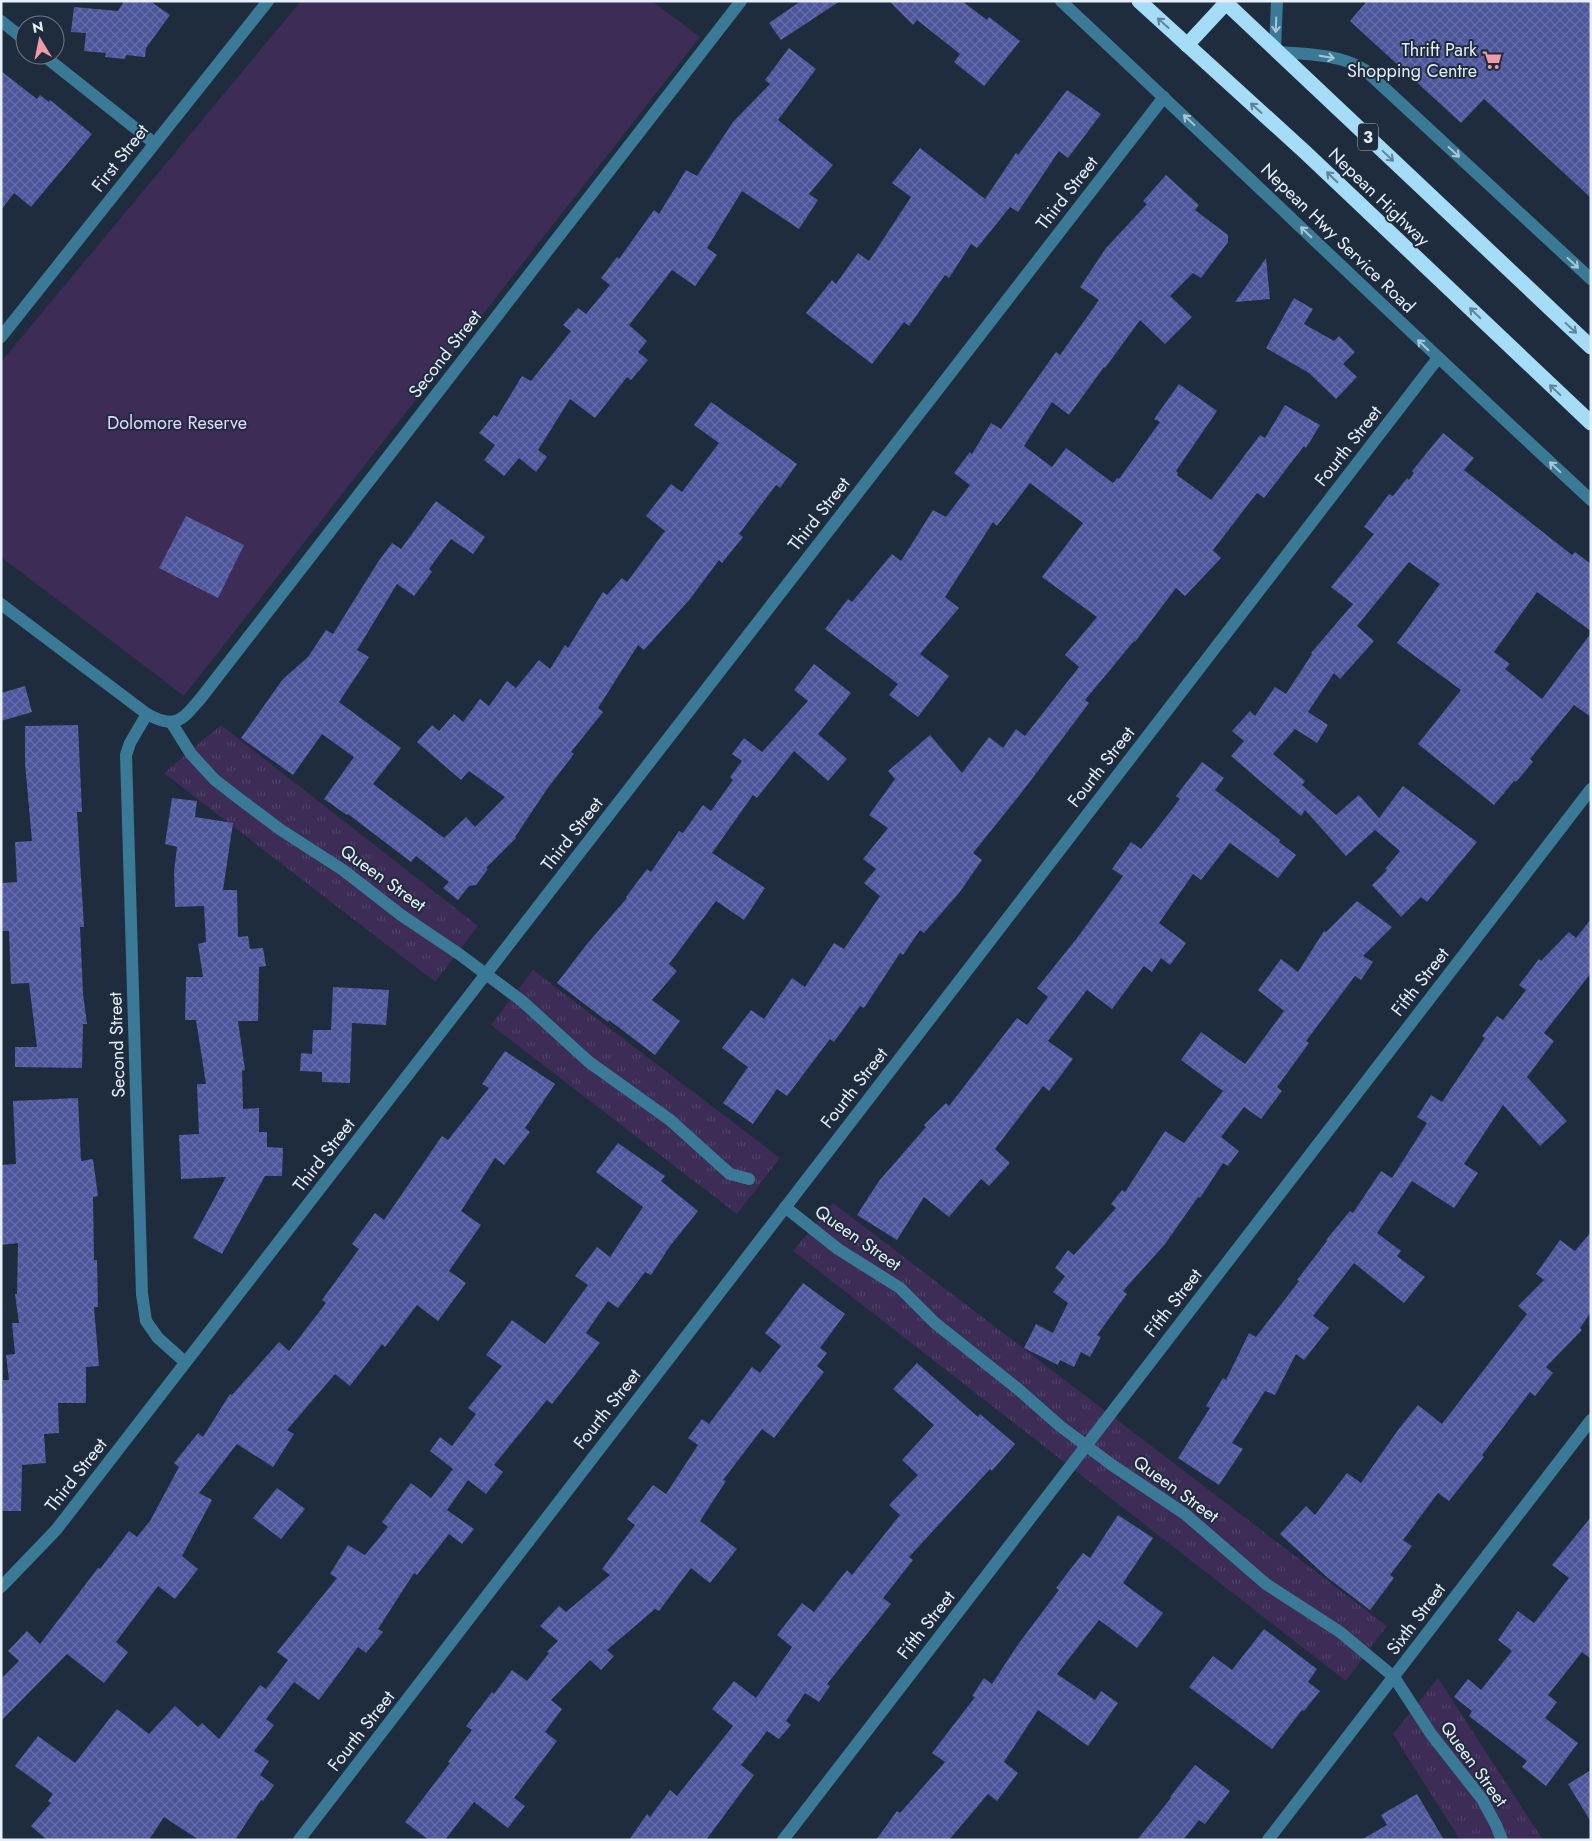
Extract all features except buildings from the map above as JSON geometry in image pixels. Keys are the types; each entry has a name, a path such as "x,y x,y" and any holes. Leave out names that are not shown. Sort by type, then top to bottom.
{"highway":[{"name":"Nepean Highway","path":"1138,1 1306,153 1591,423"},
{"name":"Nepean Highway","path":"1226,2 1591,347"},
{"path":"1187,45 1226,2"}],"street":[{"name":"First Street","path":"1,337 268,1"},
{"name":"Second Street","path":"171,722 183,718 207,690 740,1"},
{"name":"Nepean Hwy Service Road","path":"1061,1 1591,500"},
{"path":"1277,1 1277,51 1336,58 1365,70 1591,279"},
{"path":"1,22 15,32"},
{"path":"56,65 154,143"},
{"name":"Third Street","path":"1,1588 56,1530 1164,97"},
{"name":"Fourth Street","path":"299,1840 1438,358"},
{"path":"1,604 147,714 160,722 171,722"},
{"name":"Second Street","path":"147,714 130,743 126,755 142,1294 146,1321 158,1338 186,1362"},
{"name":"Queen Street","path":"171,722 191,754 231,793 276,827 343,870 389,906 522,1001 589,1062 670,1120 730,1174 749,1179"},
{"name":"Fifth Street","path":"783,1840 1591,789"},
{"name":"Queen Street","path":"785,1208 838,1249 900,1288 935,1323 1018,1389 1060,1426 1185,1514 1266,1584 1340,1632 1394,1677 1431,1734 1482,1799 1502,1840"},
{"name":"Sixth Street","path":"1268,1840 1591,1420"}],"green space":[{"name":"Dolomore Reserve","path":"301,1 652,1 700,37 184,696 1,557 1,362"},
{"path":"221,725 478,926 435,982 164,773"},
{"path":"533,970 780,1158 737,1214 491,1025"},
{"path":"833,1203 1387,1626 1346,1681 793,1251"},
{"path":"1438,1678 1543,1840 1460,1840 1393,1734"}],"place":[{"name":"Thrift Park Shopping Centre","path":"1492,60"}]}
